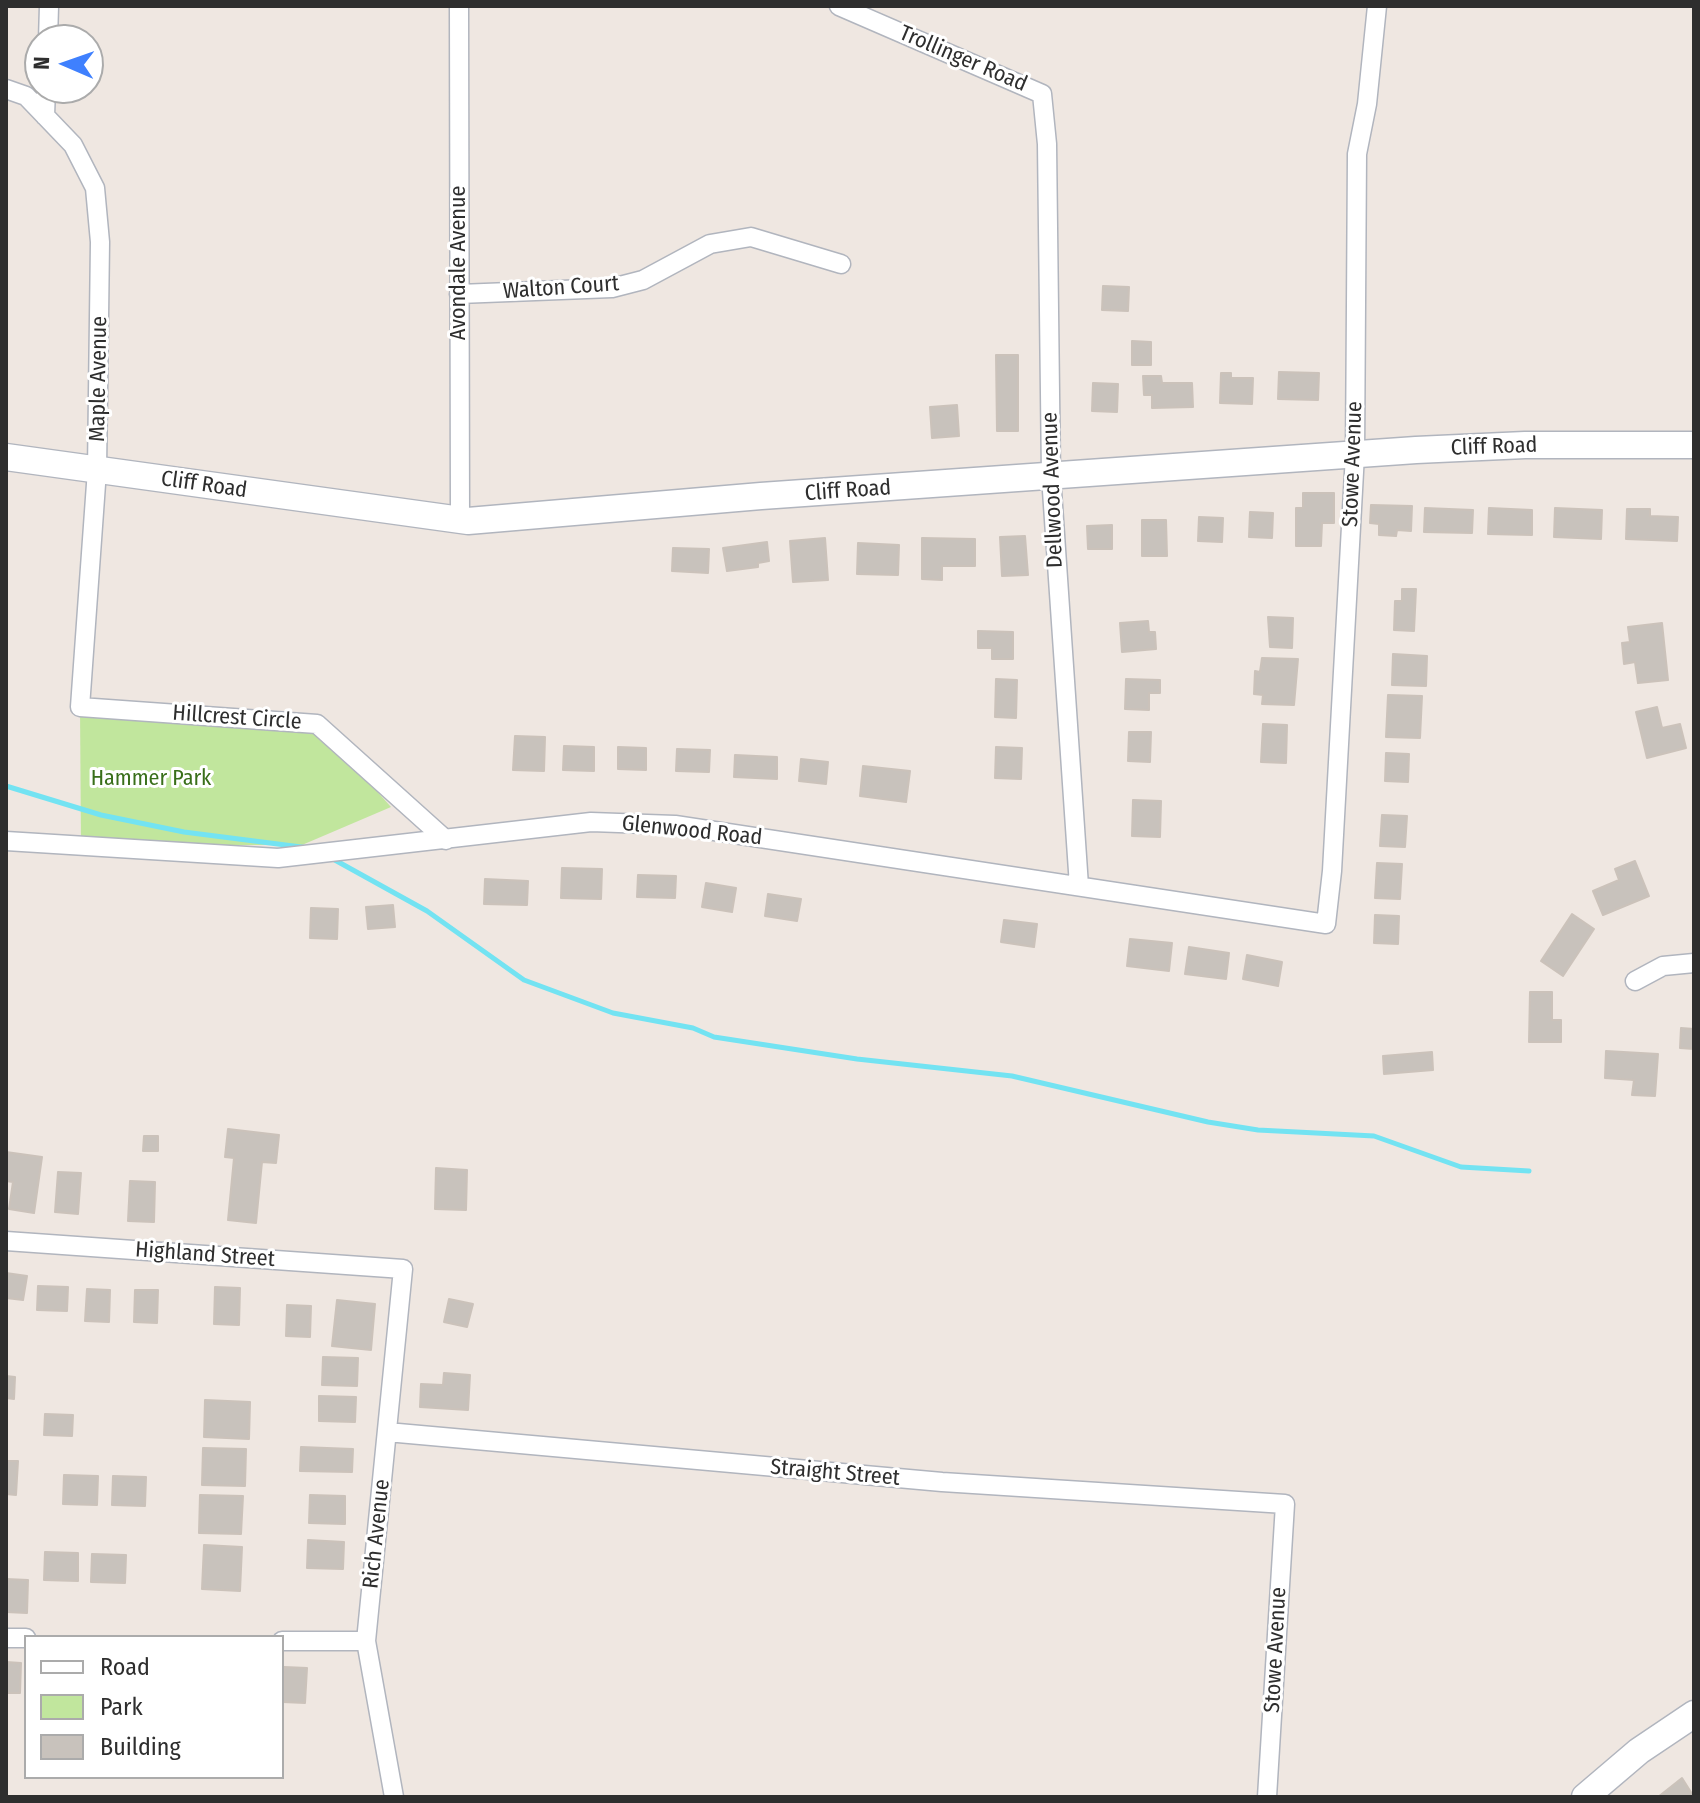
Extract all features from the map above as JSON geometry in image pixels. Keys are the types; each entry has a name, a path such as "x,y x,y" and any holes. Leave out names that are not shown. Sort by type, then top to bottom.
{"street":[{"name":"Avondale Avenue","path":"459,6 460,520"},
{"name":"Trollinger Road","path":"839,6 1042,94"},
{"name":"Stowe Avenue","path":"1326,924 1355,454 1357,154 1369,90 1377,6"},
{"name":"Maple Avenue","path":"6,89 26,96 73,145 95,188 100,242 97,470 80,707"},
{"name":"Dellwood Avenue","path":"1042,94 1047,144 1051,476 1079,886"},
{"path":"45,104 45,116"},
{"name":"Walton Court","path":"459,294 612,288 643,280 710,244 751,237 841,264"},
{"name":"Cliff Road","path":"6,457 460,520 1355,454 1525,445 1694,445"},
{"name":"Hillcrest Circle","path":"80,707 317,724 446,840"},
{"name":"Glenwood Road","path":"6,841 278,858 591,822 662,824 1326,924"},
{"path":"1635,981 1663,966 1694,963"},
{"name":"Highland Street","path":"6,1241 403,1269"},
{"name":"Rich Avenue","path":"394,1797 366,1641 403,1269"},
{"name":"Straight Street","path":"387,1432 942,1482 1285,1504"},
{"name":"Stowe Avenue","path":"1267,1797 1285,1504"},
{"path":"284,1641 366,1641"},
{"path":"1585,1797 1639,1751 1694,1714"}],"green space":[{"name":"Hammer Park","path":"80,707 317,724 391,807 302,845 81,845"}],"building":[{"path":"1103,286 1129,287 1128,311 1102,310"},
{"path":"1132,341 1151,342 1151,365 1132,365"},
{"path":"996,355 1018,355 1018,431 997,431"},
{"path":"1279,372 1319,373 1318,400 1278,399"},
{"path":"1221,373 1231,373 1231,378 1253,378 1252,404 1220,403"},
{"path":"1143,376 1161,376 1162,383 1192,383 1193,407 1152,408 1152,395 1144,395"},
{"path":"1093,383 1118,384 1117,412 1092,411"},
{"path":"957,405 959,436 932,438 930,407"},
{"path":"1303,493 1334,493 1334,523 1322,523 1321,546 1296,546 1296,508 1303,508"},
{"path":"1371,505 1412,506 1411,531 1397,530 1396,536 1379,535 1379,524 1370,523"},
{"path":"1425,508 1473,510 1472,533 1424,532"},
{"path":"1489,508 1532,510 1532,535 1488,534"},
{"path":"1555,508 1602,510 1601,539 1554,537"},
{"path":"1627,509 1650,509 1650,516 1678,517 1677,541 1626,539"},
{"path":"1250,512 1273,513 1272,538 1249,537"},
{"path":"1199,517 1223,518 1222,542 1198,541"},
{"path":"1142,520 1166,520 1167,556 1142,556"},
{"path":"1112,525 1112,549 1088,549 1087,526"},
{"path":"1025,536 1028,575 1002,576 1000,537"},
{"path":"825,538 828,580 793,582 790,541"},
{"path":"922,538 975,539 975,566 942,566 942,580 922,579"},
{"path":"767,542 769,561 758,563 758,567 727,571 723,548"},
{"path":"858,543 899,545 898,575 857,574"},
{"path":"673,548 709,549 708,573 672,571"},
{"path":"1402,589 1416,589 1414,631 1394,630 1395,601 1402,601"},
{"path":"1268,617 1293,618 1292,648 1270,647"},
{"path":"1148,621 1149,632 1155,632 1156,649 1122,652 1120,623"},
{"path":"1662,623 1668,680 1638,683 1635,662 1624,664 1622,643 1630,642 1628,627"},
{"path":"978,631 1013,632 1013,659 992,659 992,648 978,648"},
{"path":"1393,654 1427,656 1426,686 1392,685"},
{"path":"1262,658 1298,659 1294,705 1262,704 1263,695 1254,694 1255,671 1260,672"},
{"path":"996,679 1017,680 1016,718 995,717"},
{"path":"1126,679 1160,680 1160,693 1149,693 1149,710 1125,709"},
{"path":"1388,695 1422,696 1420,738 1386,737"},
{"path":"1657,707 1662,728 1680,724 1686,748 1647,758 1636,712"},
{"path":"1263,724 1287,725 1286,763 1261,762"},
{"path":"1129,732 1151,732 1150,762 1128,761"},
{"path":"515,736 545,737 544,771 513,770"},
{"path":"564,746 594,747 594,771 563,770"},
{"path":"618,747 646,748 646,770 618,769"},
{"path":"996,747 1022,748 1021,779 995,778"},
{"path":"677,749 710,750 709,772 676,771"},
{"path":"1386,753 1409,754 1408,782 1385,781"},
{"path":"735,755 777,757 777,779 734,777"},
{"path":"801,759 828,762 826,784 799,781"},
{"path":"863,766 910,771 906,802 860,796"},
{"path":"1133,800 1161,801 1160,837 1132,836"},
{"path":"1382,815 1407,816 1405,847 1380,846"},
{"path":"1635,861 1649,896 1603,915 1593,891 1619,880 1615,869"},
{"path":"1377,863 1402,864 1400,899 1375,898"},
{"path":"562,868 602,869 601,899 561,898"},
{"path":"638,875 676,876 675,898 637,897"},
{"path":"485,879 528,881 527,905 484,904"},
{"path":"706,883 736,888 732,912 702,907"},
{"path":"768,894 801,899 797,921 765,916"},
{"path":"393,905 395,927 368,929 366,907"},
{"path":"311,908 338,909 337,939 310,938"},
{"path":"1572,914 1594,929 1563,976 1541,961"},
{"path":"1375,915 1399,916 1398,944 1374,943"},
{"path":"1004,920 1037,924 1034,947 1001,942"},
{"path":"1130,939 1172,943 1169,971 1127,966"},
{"path":"1189,947 1229,953 1226,979 1185,974"},
{"path":"1247,955 1282,962 1278,986 1243,979"},
{"path":"1530,992 1552,992 1552,1020 1561,1020 1561,1042 1529,1042"},
{"path":"1681,1028 1694,1029 1694,1049 1680,1048"},
{"path":"1606,1051 1658,1054 1655,1096 1632,1095 1634,1080 1605,1078"},
{"path":"1432,1052 1433,1070 1384,1074 1383,1056"},
{"path":"228,1129 279,1135 276,1163 262,1162 256,1223 228,1220 234,1158 225,1157"},
{"path":"144,1136 158,1136 158,1151 143,1151"},
{"path":"6,1152 42,1157 34,1213 9,1209 13,1182 6,1181"},
{"path":"436,1168 467,1170 466,1210 435,1209"},
{"path":"58,1172 81,1173 78,1214 55,1212"},
{"path":"130,1181 155,1182 154,1222 128,1221"},
{"path":"6,1273 27,1276 23,1300 6,1298"},
{"path":"38,1286 68,1287 67,1311 37,1310"},
{"path":"215,1287 240,1288 239,1325 214,1324"},
{"path":"87,1289 110,1290 109,1322 85,1321"},
{"path":"135,1290 158,1290 157,1323 134,1322"},
{"path":"449,1299 473,1304 467,1327 444,1322"},
{"path":"337,1300 375,1304 371,1350 332,1346"},
{"path":"287,1305 311,1306 310,1337 286,1336"},
{"path":"323,1357 358,1358 357,1386 322,1385"},
{"path":"444,1373 470,1375 468,1410 420,1407 421,1384 443,1385"},
{"path":"6,1376 15,1377 14,1399 6,1398"},
{"path":"319,1396 356,1397 355,1422 319,1421"},
{"path":"205,1400 250,1402 249,1439 204,1437"},
{"path":"45,1414 73,1415 72,1436 44,1435"},
{"path":"301,1447 353,1449 352,1472 300,1471"},
{"path":"203,1448 246,1449 245,1486 202,1485"},
{"path":"6,1461 18,1461 16,1495 6,1494"},
{"path":"64,1475 98,1476 97,1505 63,1504"},
{"path":"113,1476 146,1477 145,1506 112,1505"},
{"path":"200,1495 243,1496 241,1534 199,1533"},
{"path":"310,1495 345,1496 345,1524 309,1523"},
{"path":"308,1540 344,1542 343,1569 307,1568"},
{"path":"204,1545 242,1547 240,1591 202,1589"},
{"path":"45,1552 78,1553 78,1581 44,1580"},
{"path":"92,1554 126,1555 125,1583 91,1582"},
{"path":"6,1579 28,1580 27,1613 6,1612"},
{"path":"6,1662 21,1663 20,1693 6,1693"},
{"path":"284,1667 307,1668 305,1703 284,1702"},
{"path":"1682,1778 1694,1797 1658,1797"}],"waterway":[{"path":"6,786 101,815 184,832 309,848"},
{"path":"333,859 427,911 524,980 613,1013 693,1028 714,1037 857,1059 1012,1076 1208,1122 1258,1130 1374,1136 1461,1167 1529,1171"}]}
